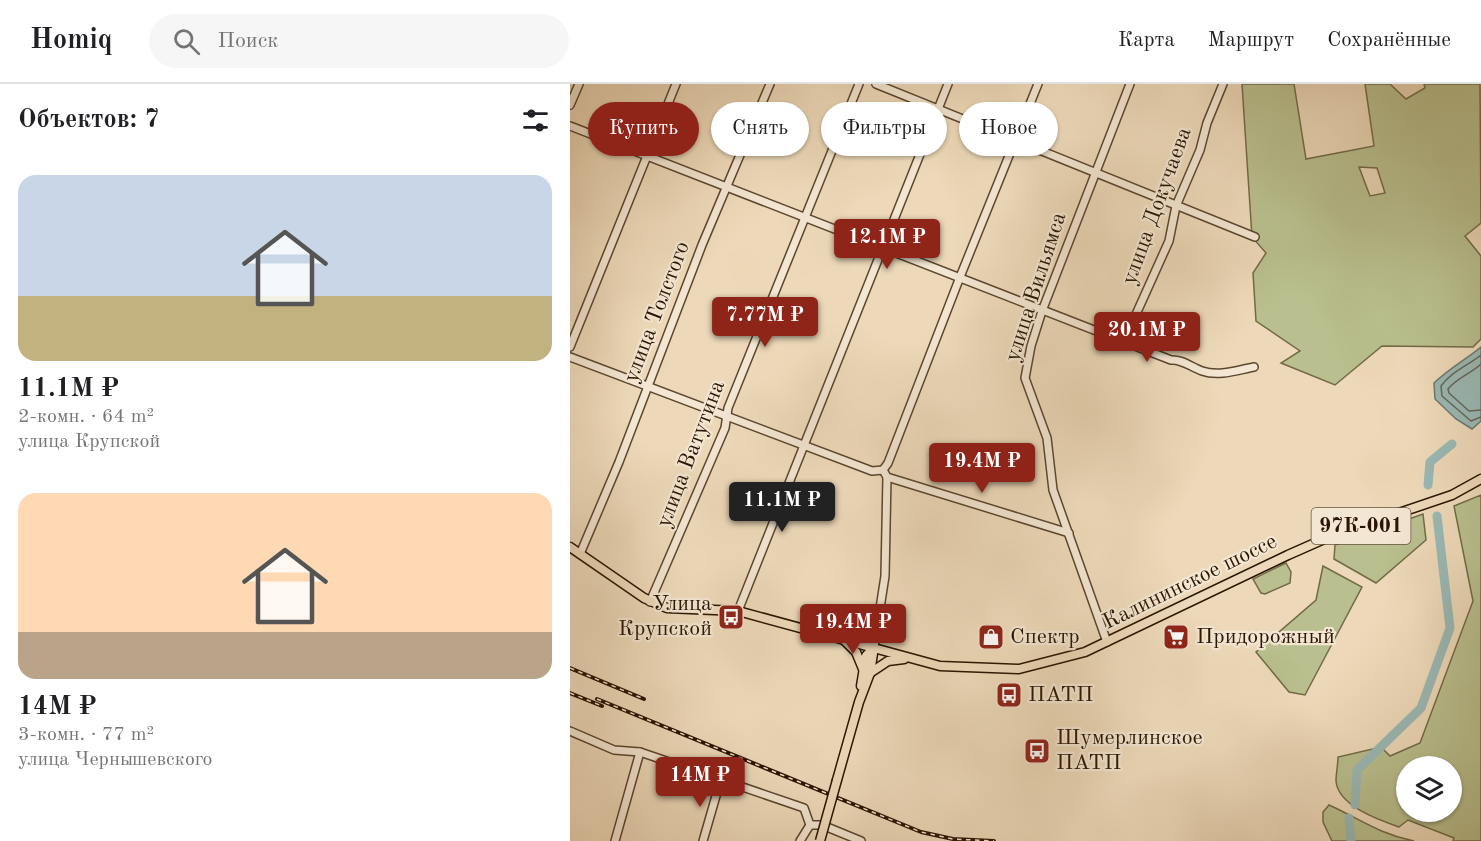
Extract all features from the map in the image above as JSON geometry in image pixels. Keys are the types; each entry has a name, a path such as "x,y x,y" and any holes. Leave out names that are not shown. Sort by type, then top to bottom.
{"main road":[{"name":"Калининское шоссе","path":"650,602 676,609 738,611 940,666 1019,669 1066,658 1107,642 1309,546 1452,495 1479,480"},
{"path":"570,548 650,602"},
{"path":"838,637 856,652 866,674"},
{"path":"820,841 866,674 866,656 874,647"},
{"name":"97К-001","path":"866,674 888,661 910,659"}],"street":[{"path":"570,105 579,84"},
{"path":"668,102 676,84"},
{"name":"улица Толстого","path":"580,554 770,84"},
{"name":"улица Ватутина","path":"650,602 725,428 726,417 859,84"},
{"path":"876,84 921,102"},
{"path":"941,102 948,84"},
{"path":"1031,102 1038,84"},
{"name":"улица Вильямса","path":"1107,642 1053,490 1047,438 1025,378 1031,346 1042,311 1130,84"},
{"name":"улица Докучаева","path":"1124,341 1169,241 1176,206 1200,150 1207,123 1223,84"},
{"path":"570,126 588,133"},
{"path":"570,347 645,156 882,246 1042,311 1171,360 1178,359 1205,372 1227,373 1254,367"},
{"path":"738,611 919,156"},
{"path":"874,647 885,576 885,473 960,277 1009,156"},
{"path":"1055,156 1255,237"},
{"path":"570,357 872,471 885,473 1069,533"},
{"path":"570,731 614,750 640,752 720,782 748,787 769,798 804,808 810,825"},
{"path":"615,841 640,752"},
{"path":"703,841 720,782"},
{"path":"800,841 810,825"},
{"path":"810,825 822,825 861,841"}],"green space":[{"path":"1242,84 1294,84 1306,159 1374,146 1365,84 1390,84 1406,99 1425,88 1424,84 1480,84 1481,223 1465,236 1481,256 1481,339 1473,347 1382,346 1335,385 1281,363 1300,351 1256,321 1253,273 1266,253 1252,237","holes":["1359,167 1377,168 1385,193 1370,196"]},
{"path":"1481,495 1481,841 1453,841 1454,838 1413,822 1462,822 1462,756 1396,756 1396,822 1405,822 1399,827 1361,811 1344,798 1338,790 1336,781 1338,757 1381,747 1390,756 1420,743 1473,601 1454,506"},
{"path":"1423,514 1426,540 1376,583 1334,559 1335,545"},
{"path":"1286,563 1291,572 1290,583 1265,594 1261,593 1253,579"},
{"path":"1323,566 1362,587 1305,695 1289,692 1256,652 1316,600"},
{"path":"1329,805 1380,830 1414,841 1332,841 1323,822 1323,812"}],"water":[{"path":"1481,347 1481,421 1472,429 1456,419 1435,399 1434,383"}],"waterway":[{"path":"1428,485 1430,462 1452,444"},
{"path":"1355,805 1357,770 1421,708 1450,628 1437,516"},
{"path":"1349,818 1351,841"}],"railway":[{"path":"570,668 644,699"},
{"path":"570,693 602,706"},
{"path":"597,699 921,832 953,839 994,841"}],"place":[{"name":"Улица Крупской","path":"731,617"},
{"name":"Спектр","path":"991,637"},
{"name":"Придорожный","path":"1176,637"},
{"name":"ПАТП","path":"1009,695"},
{"name":"Шумерлинское ПАТП","path":"1037,751"}]}
